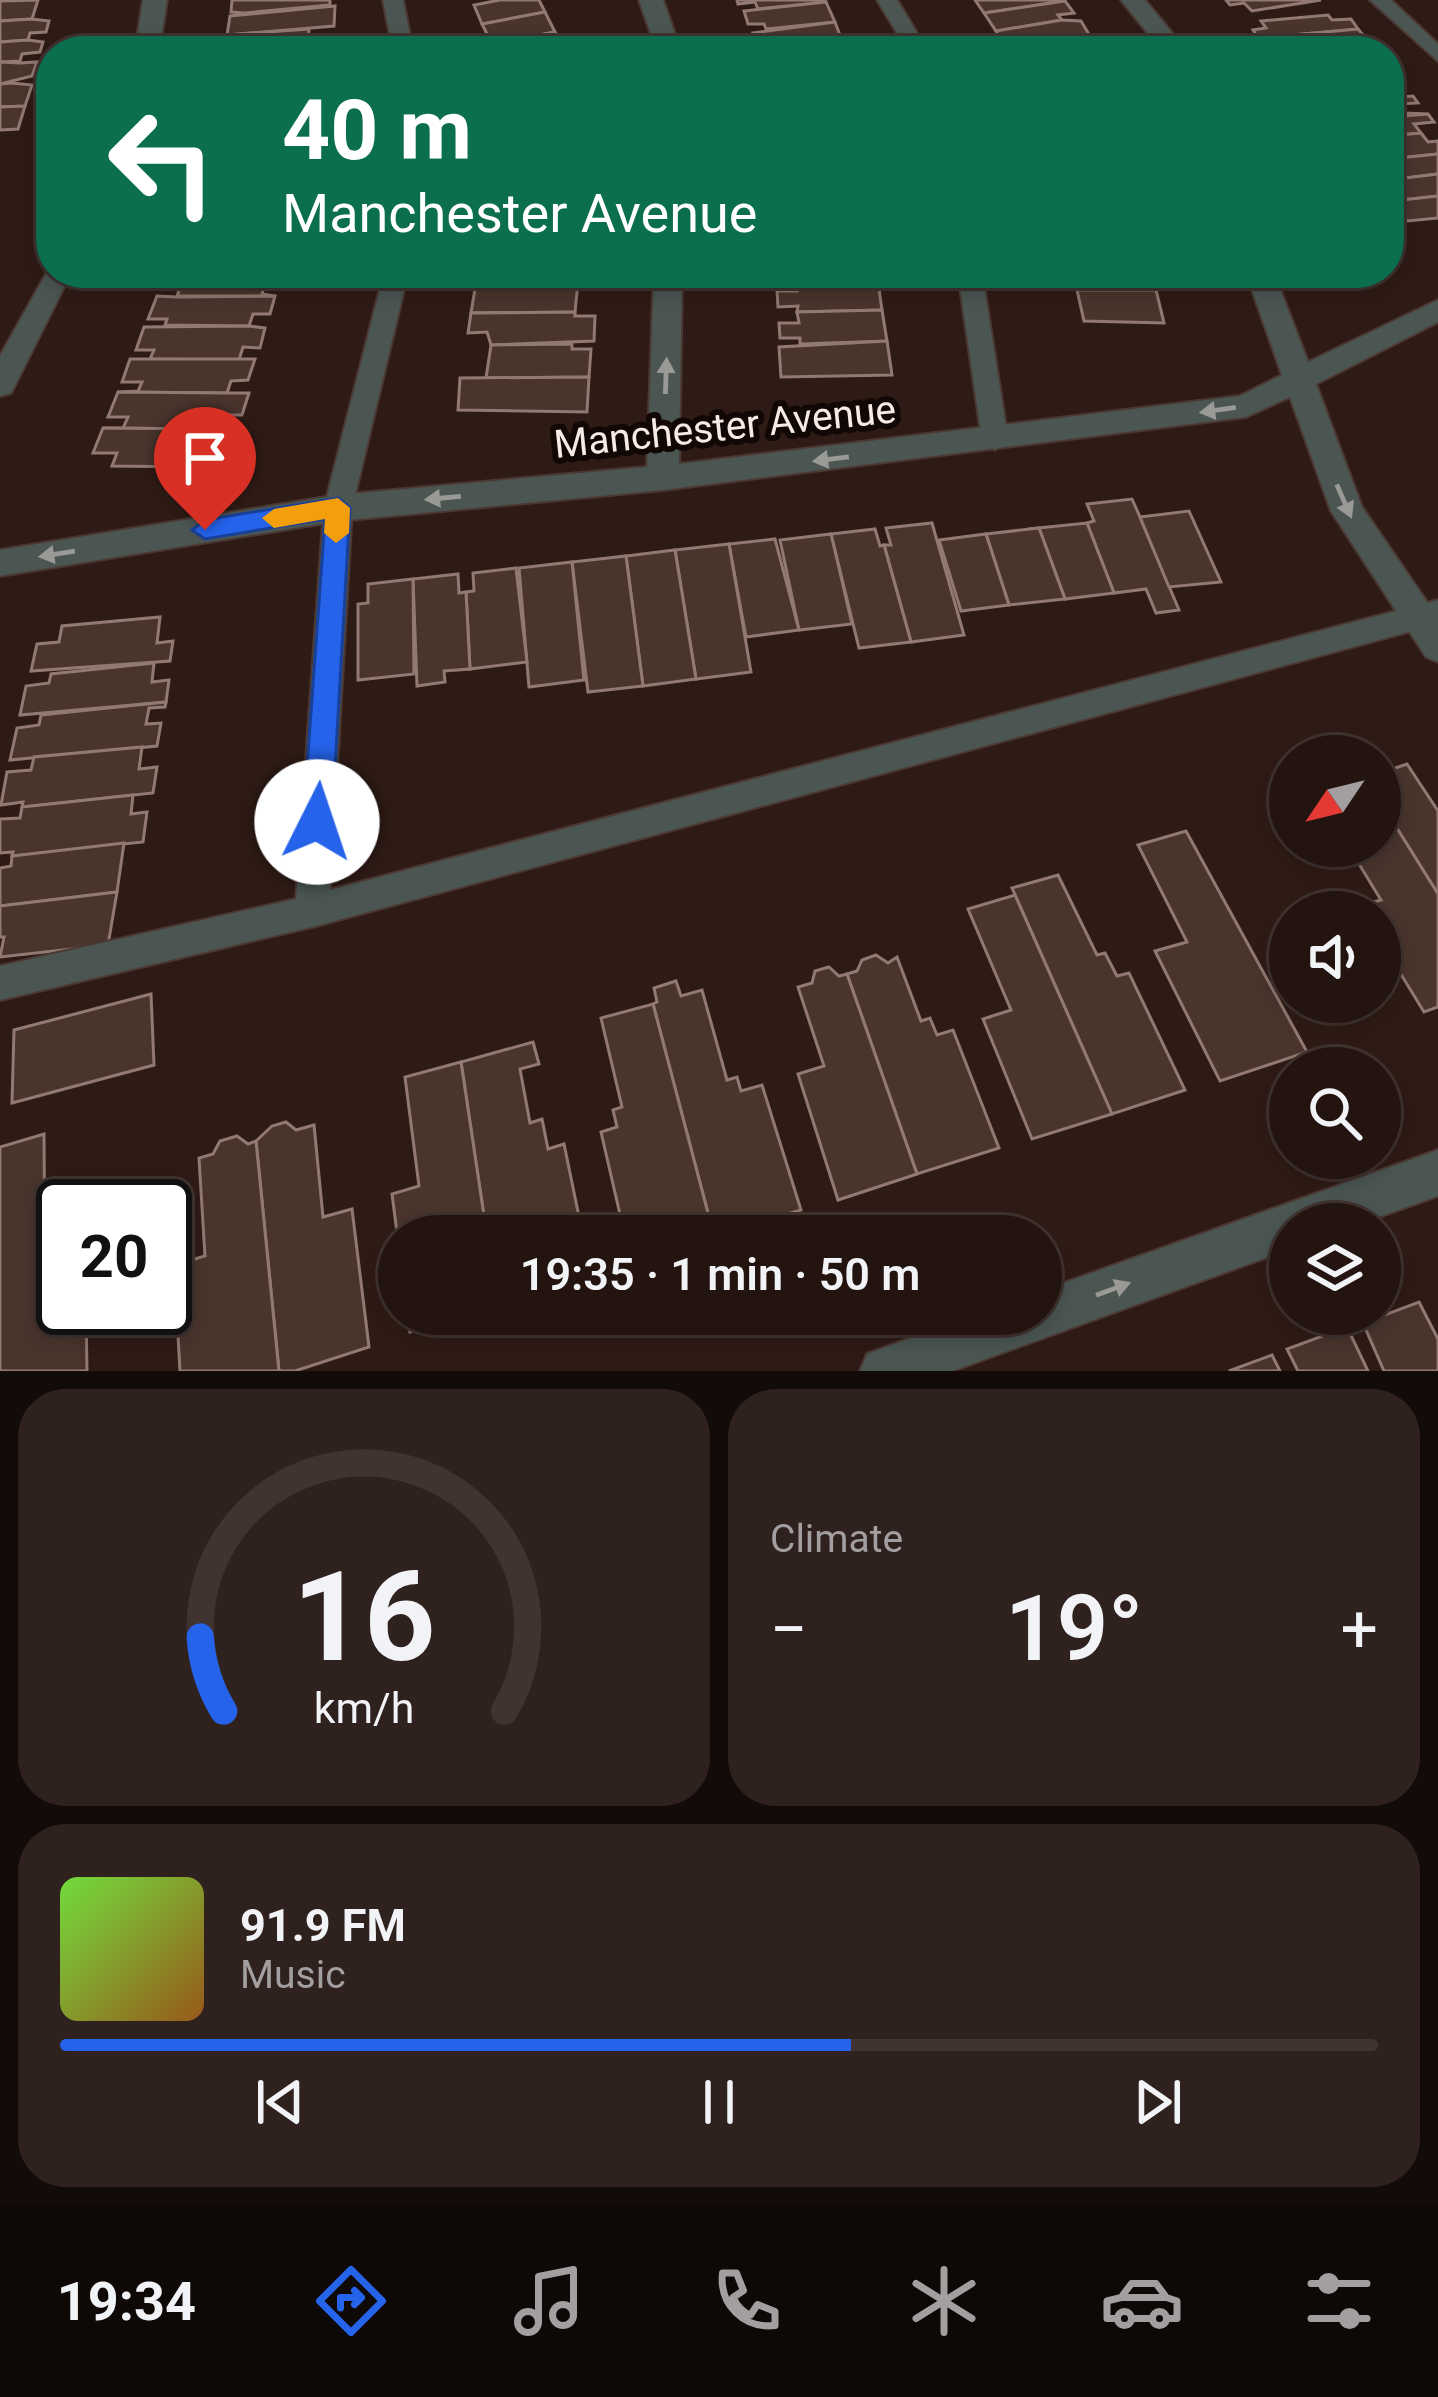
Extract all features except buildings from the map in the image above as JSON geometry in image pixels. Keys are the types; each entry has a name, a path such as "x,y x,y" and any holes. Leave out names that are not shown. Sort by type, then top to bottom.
{"street":[{"path":"149,36 155,0"},
{"path":"651,0 664,36"},
{"path":"1133,0 1163,36"},
{"path":"0,385 49,288"},
{"path":"663,478 668,288"},
{"path":"1265,288 1347,512 1427,614 1438,647"},
{"name":"Manchester Avenue","path":"0,563 338,508 663,478 1246,406 1438,310"},
{"path":"1354,1203 1438,1173"},
{"path":"884,1371 1269,1234"}],"lane":[{"path":"393,0 400,36"},
{"path":"887,0 909,36"},
{"path":"1380,0 1438,54"},
{"path":"312,911 338,508 392,288"},
{"path":"972,288 995,440"},
{"path":"0,983 312,911 1427,614"}],"slow traffic":[{"path":"274,518 338,508 336,533"}],"route":[{"path":"205,530 338,508 317,822"}]}
